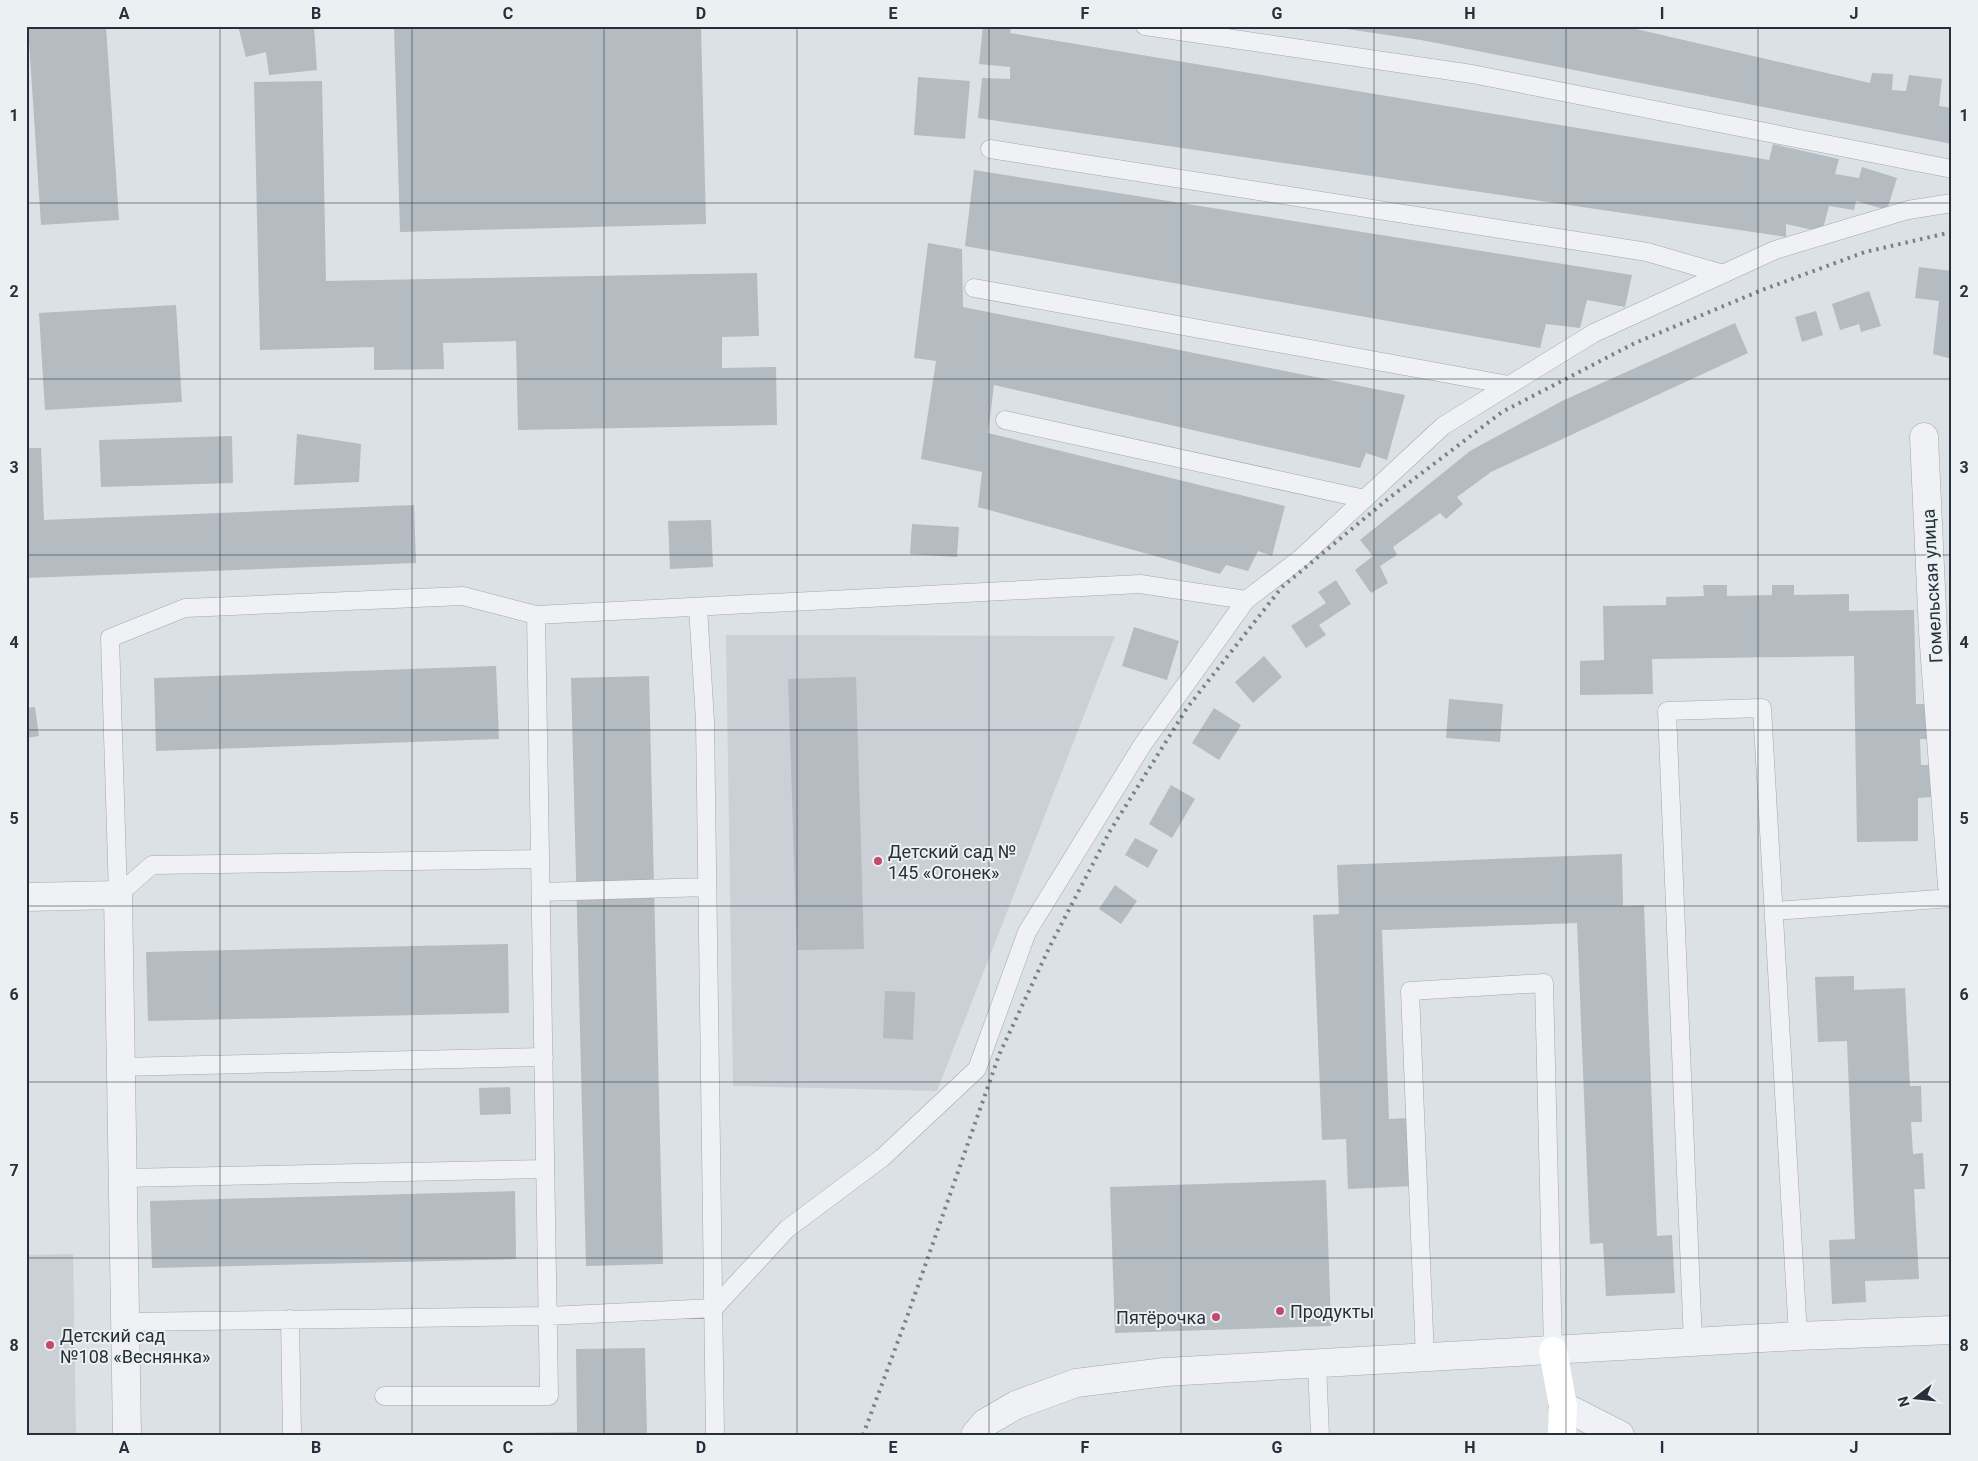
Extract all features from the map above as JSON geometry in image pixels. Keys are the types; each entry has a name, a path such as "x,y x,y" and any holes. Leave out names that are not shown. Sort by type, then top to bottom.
{"street":[{"name":"Гомельская улица","path":"1924,436 1942,633 1952,885"},
{"path":"26,897 118,895 127,1435"},
{"path":"975,1435 985,1423 1016,1405 1076,1384 1165,1372 1798,1336 1952,1330"},
{"path":"1553,1351 1563,1406 1562,1435"},
{"path":"1563,1406 1620,1435"}],"lane":[{"path":"1145,26 1472,74 1952,169"},
{"path":"990,149 1647,252 1723,274"},
{"path":"125,1322 548,1316 714,1308 787,1229 882,1158 977,1069 1027,932 1143,744 1246,600 1300,559 1443,426 1594,332 1775,250 1908,210 1952,203"},
{"path":"974,288 1509,385"},
{"path":"1005,420 1365,499"},
{"path":"118,895 110,638 185,608 463,596 536,615 1140,584 1246,600"},
{"path":"698,607 705,721 716,1435"},
{"path":"384,1396 550,1396 536,615"},
{"path":"1693,1343 1667,711 1762,708 1798,1336"},
{"path":"118,895 152,865 540,859"},
{"path":"541,892 707,887"},
{"path":"1775,911 1952,898"},
{"path":"1425,1358 1410,991 1544,983 1553,1351"},
{"path":"120,1066 544,1057"},
{"path":"123,1178 546,1169"},
{"path":"290,1320 292,1435"},
{"path":"1317,1364 1320,1435"}],"shaded area":[{"name":"Детский сад № 145 «Огонек»","path":"726,635 1115,636 937,1091 733,1086"},
{"name":"Детский сад №108 «Веснянка»","path":"73,1254 76,1435 26,1435 26,1255"}],"building":[{"path":"28,26 106,26 119,220 41,225"},
{"path":"238,26 314,26 317,70 269,75 266,52 246,57"},
{"path":"394,26 701,26 706,224 400,232"},
{"path":"983,26 1011,26 1010,33 1769,160 1773,144 1839,159 1835,174 1859,178 1862,167 1897,178 1887,210 1856,201 1854,210 1829,206 1822,232 1786,224 1786,237 978,118 982,78 1010,79 1010,67 979,64"},
{"path":"1326,26 1623,26 1870,83 1872,73 1893,74 1892,90 1906,91 1909,75 1942,79 1939,106 1952,108 1952,144 1421,40"},
{"path":"918,77 970,81 965,139 914,135"},
{"path":"322,81 326,281 757,273 759,336 722,337 722,368 776,367 777,425 518,430 516,341 443,343 444,369 374,370 374,347 260,350 254,82"},
{"path":"974,170 1632,275 1625,307 1587,300 1580,328 1546,324 1540,348 965,246"},
{"path":"928,243 962,249 963,307 1405,395 1387,460 1366,453 1360,468 994,385 988,433 1285,506 1272,556 1258,551 1248,571 1226,565 1220,574 978,507 982,472 921,459 936,361 914,358"},
{"path":"1919,267 1952,271 1952,359 1933,354 1939,301 1915,298"},
{"path":"1869,291 1881,326 1861,332 1859,324 1840,330 1832,304"},
{"path":"176,305 182,402 45,410 39,313"},
{"path":"1816,311 1823,335 1802,342 1795,317"},
{"path":"1735,323 1748,353 1491,472 1457,497 1463,504 1446,519 1440,513 1393,547 1397,555 1380,566 1388,583 1371,593 1355,570 1373,556 1360,540 1470,451 1562,401"},
{"path":"297,434 361,444 359,482 294,485"},
{"path":"232,436 233,483 101,487 99,440"},
{"path":"26,448 41,448 44,520 414,505 416,563 26,578"},
{"path":"711,520 713,567 670,569 668,521"},
{"path":"912,524 959,527 957,557 910,554"},
{"path":"1336,580 1351,604 1319,625 1326,635 1306,648 1291,626 1326,603 1318,592"},
{"path":"1703,585 1727,585 1727,596 1772,595 1772,585 1794,585 1794,595 1849,594 1849,611 1914,610 1916,704 1928,704 1929,739 1920,739 1921,765 1931,765 1932,797 1918,798 1918,841 1857,842 1854,656 1652,659 1653,694 1580,695 1580,661 1604,660 1603,606 1666,605 1666,597 1704,596"},
{"path":"1134,627 1179,641 1167,680 1122,666"},
{"path":"1264,656 1282,677 1253,703 1235,682"},
{"path":"496,666 499,739 156,751 154,678"},
{"path":"649,676 663,1264 586,1266 571,678"},
{"path":"856,677 864,949 797,950 788,679"},
{"path":"1449,699 1503,704 1500,742 1446,738"},
{"path":"35,707 39,736 26,738 26,708"},
{"path":"1214,708 1241,725 1219,760 1192,743"},
{"path":"1171,785 1195,799 1172,838 1149,824"},
{"path":"1135,838 1158,850 1148,868 1125,855"},
{"path":"1622,854 1623,906 1644,905 1657,1236 1672,1235 1675,1293 1606,1296 1603,1243 1590,1244 1577,923 1382,930 1389,1119 1410,1118 1413,1186 1348,1189 1346,1139 1322,1140 1313,915 1339,914 1337,865"},
{"path":"1115,885 1137,901 1121,924 1099,909"},
{"path":"508,944 509,1013 148,1021 146,952"},
{"path":"1854,976 1854,990 1905,988 1910,1086 1921,1086 1922,1122 1911,1122 1913,1154 1923,1153 1925,1189 1914,1189 1919,1279 1865,1281 1866,1302 1832,1304 1829,1240 1855,1239 1847,1041 1818,1042 1815,977"},
{"path":"885,991 915,992 913,1040 883,1038"},
{"path":"510,1087 511,1114 480,1115 479,1088"},
{"path":"1326,1180 1331,1326 1115,1333 1110,1187"},
{"path":"515,1191 516,1259 152,1268 150,1201"},
{"path":"645,1348 647,1435 517,1435 517,1433 577,1432 576,1349"}],"railway":[{"path":"863,1435 907,1317 999,1055 1050,946 1110,831 1187,708 1282,587 1389,498 1502,412 1635,343 1762,290 1865,252 1952,232"}],"place":[{"name":"Детский сад № 145 «Огонек»","path":"878,861"},
{"name":"Продукты","path":"1280,1311"},
{"name":"Пятёрочка","path":"1216,1317"},
{"name":"Детский сад №108 «Веснянка»","path":"50,1345"}]}
